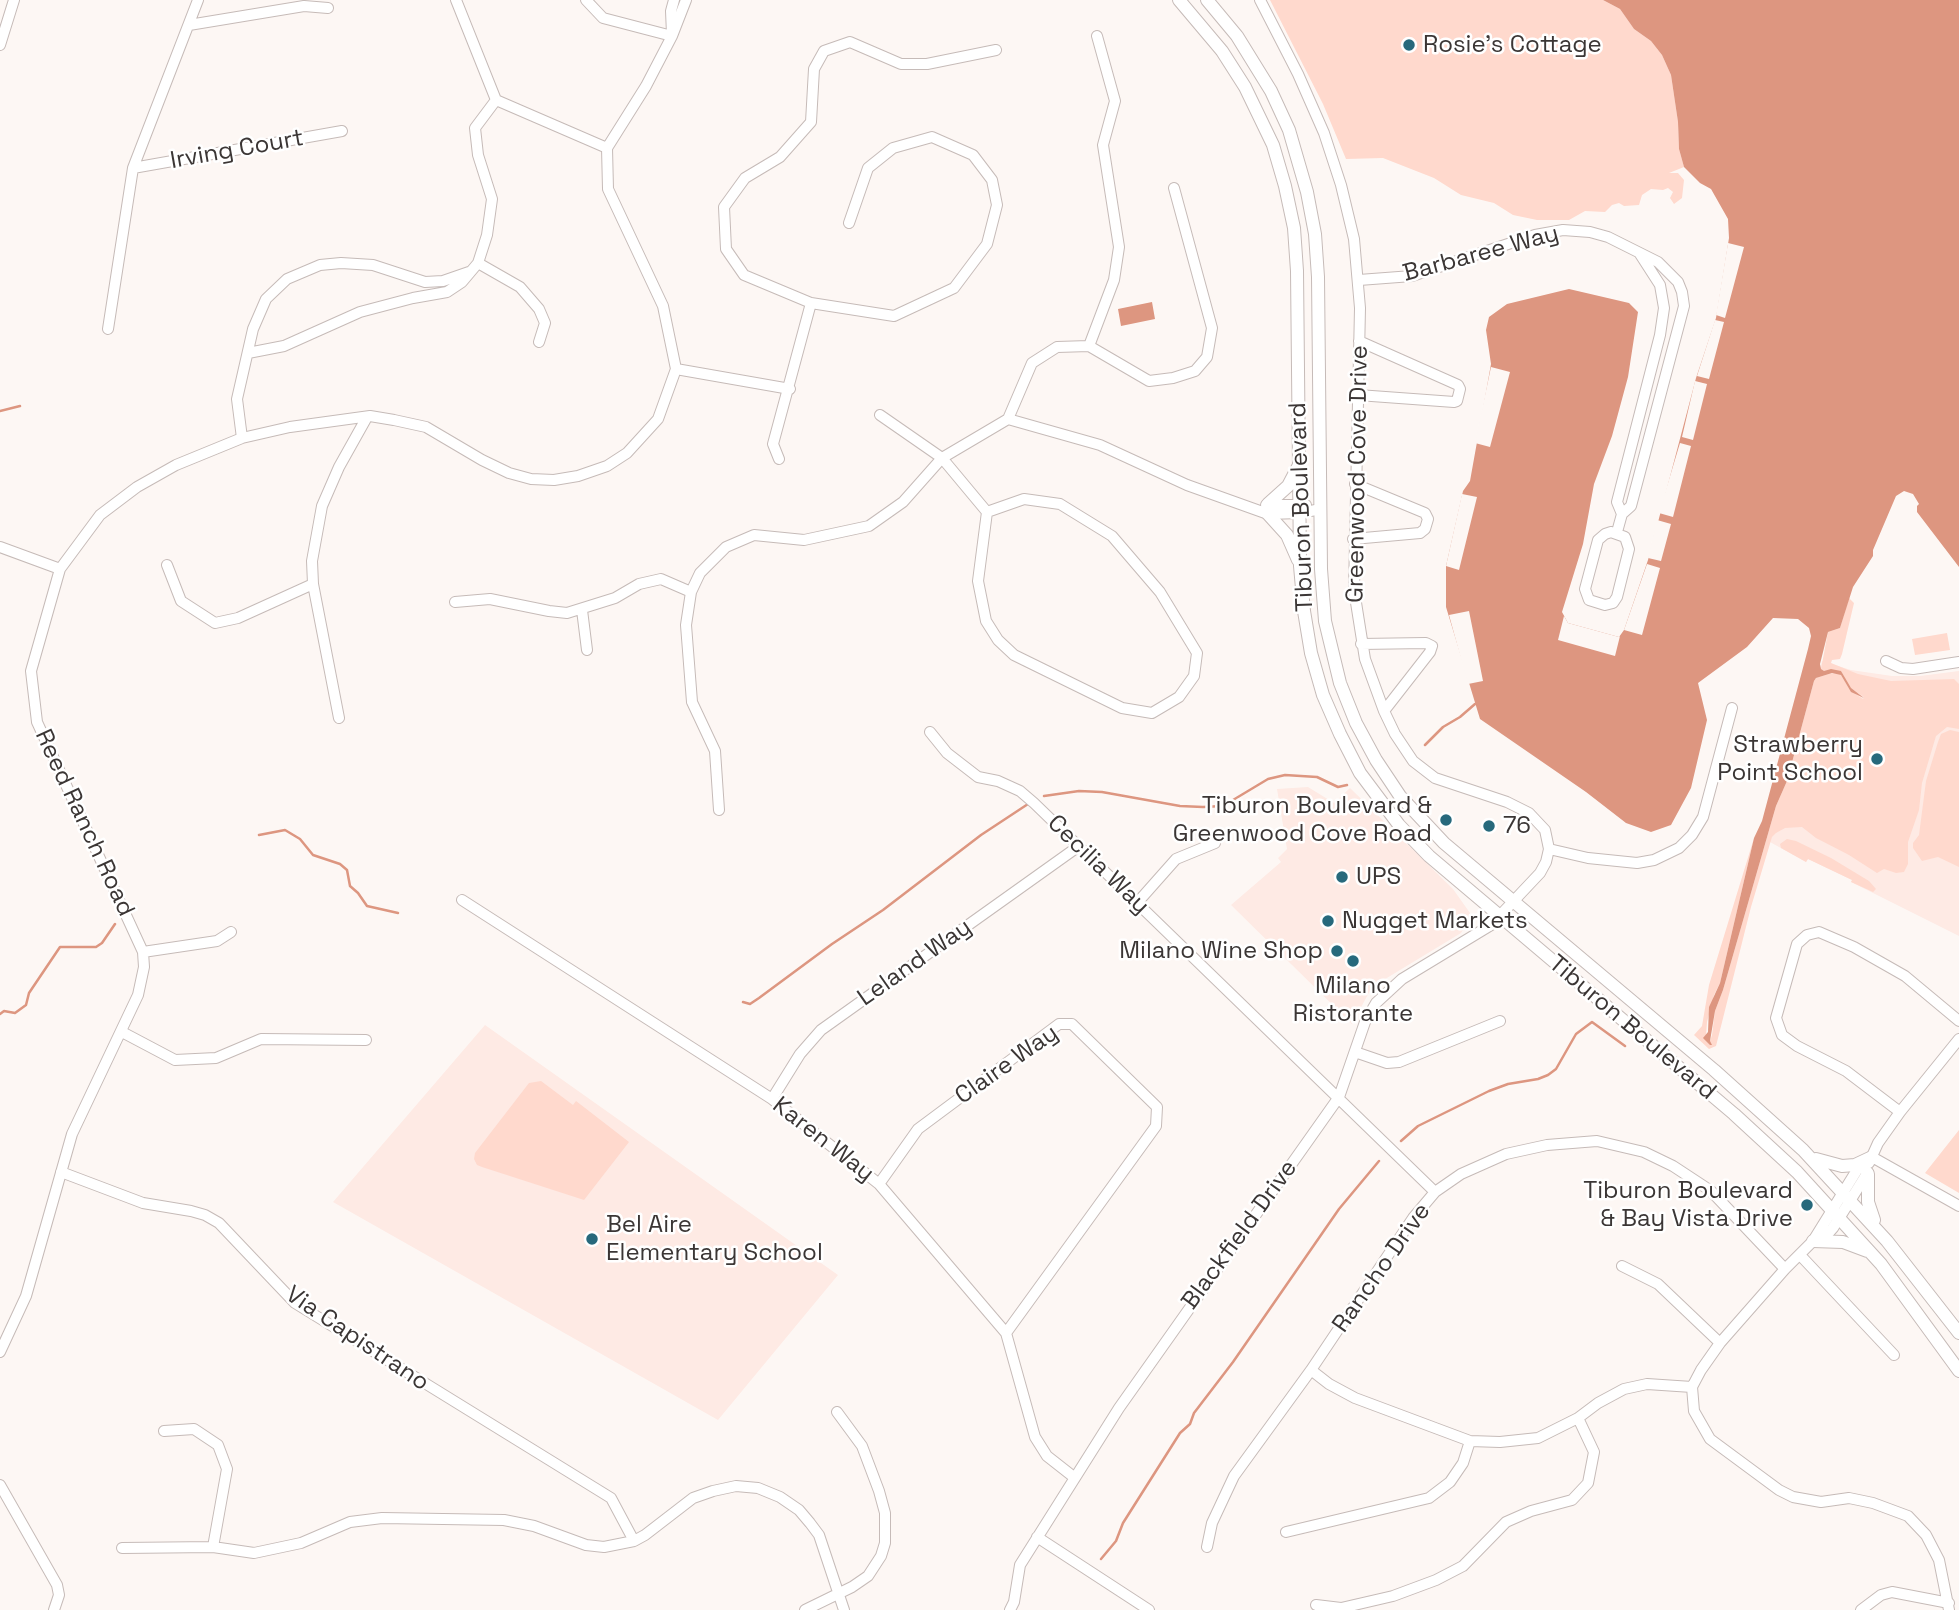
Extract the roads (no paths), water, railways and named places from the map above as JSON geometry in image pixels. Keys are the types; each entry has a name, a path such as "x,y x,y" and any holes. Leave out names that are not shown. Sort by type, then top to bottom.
{"main road":[{"name":"Tiburon Boulevard","path":"1179,0 1223,51 1245,87 1273,145 1285,186 1296,249 1300,566 1305,618 1317,674 1331,715 1350,754 1372,791 1406,833 1437,864 1782,1157 1873,1255 1959,1371"},
{"name":"Tiburon Boulevard","path":"1208,0 1237,36 1271,91 1289,130 1307,192 1315,234 1317,267 1321,569 1325,621 1340,683 1356,723 1387,778 1414,812 1444,843 1714,1070 1803,1150 1887,1241 1959,1333"},
{"path":"1299,465 1287,486 1265,509 1287,536 1300,566"},
{"path":"1803,1150 1827,1163 1842,1166 1870,1165 1870,1209 1887,1241"},
{"path":"1813,1241 1849,1243 1873,1255"}],"street":[{"path":"0,45 14,0"},
{"path":"108,329 133,168 198,0"},
{"path":"456,0 496,100 607,148"},
{"path":"586,0 603,18 672,36"},
{"path":"672,36 671,11 674,0"},
{"path":"686,0 672,36 646,86 607,148 608,189 663,306 676,369 790,389"},
{"name":"Greenwood Cove Drive","path":"1260,0 1303,86 1331,153 1348,213 1359,280 1353,539 1354,590 1360,644 1384,711 1406,751 1424,771 1435,778 1516,805 1529,813 1545,830 1549,849"},
{"path":"189,25 304,6 328,8"},
{"path":"1089,346 1114,280 1119,247 1104,145 1115,101 1097,36"},
{"path":"849,223 868,168 893,148 932,137 973,155 992,180 997,205 987,244 954,288 894,316 811,303 744,275 726,249 724,207 745,178 780,157 811,122 814,69 824,51 850,42 901,64 927,64 996,50"},
{"path":"248,353 284,346 360,312 447,292 463,282 478,263 487,235 492,199 478,155 475,128 496,100"},
{"name":"Irving Court","path":"133,168 342,131"},
{"path":"719,810 715,751 692,702 686,625 691,592 700,573 726,547 754,535 804,540 869,526 903,502 942,458 1008,419 1032,363 1058,347 1089,346 1149,381 1173,378 1195,371 1207,357 1212,328 1174,188"},
{"name":"Barbaree Way","path":"1359,280 1412,276 1535,235 1563,230 1599,234 1625,245 1653,258 1675,278 1684,301 1631,506 1622,514 1617,532"},
{"name":"Barbaree Way","path":"1622,514 1617,502 1660,335 1664,309 1660,285 1640,254"},
{"path":"478,263 520,287 539,309 545,323 539,342"},
{"path":"242,438 237,399 257,317 266,299 287,279 308,269 331,264 364,264 425,282 443,281 470,272"},
{"path":"779,458 774,444 811,303"},
{"path":"1358,395 1454,402 1457,401 1460,389 1458,385 1359,341"},
{"name":"Reed Ranch Road","path":"143,952 37,722 31,671 60,569 100,515 137,487 176,464 242,438 302,425 367,417 426,427 509,473 554,480 590,472 607,466 627,453 658,419 676,369"},
{"path":"880,415 942,458 986,512 978,581 986,621 1006,648 1014,655 1122,708 1153,713 1179,697 1194,676 1197,653 1160,592 1112,536 1060,504 1024,499 986,512"},
{"path":"339,718 313,584 312,561 322,506 339,467 367,417"},
{"path":"1008,419 1100,445 1231,502 1265,509 1321,509"},
{"path":"1353,539 1420,533 1428,519 1425,513 1355,484"},
{"path":"1617,532 1625,537 1629,546 1617,597 1609,605 1586,597 1585,589 1597,543 1605,534 1617,532"},
{"path":"0,547 60,569"},
{"path":"167,565 181,601 215,624 238,618 313,584"},
{"path":"455,602 490,599 567,612 582,610 615,598 639,584 661,579 691,592"},
{"path":"582,610 587,650"},
{"path":"1360,644 1426,643 1432,646 1384,711"},
{"path":"1886,661 1901,668 1959,662"},
{"path":"1514,902 1543,868 1549,849 1588,858 1637,863 1663,857 1679,848 1692,835 1703,817 1732,708"},
{"name":"Cecilia Way","path":"930,732 947,753 978,777 1020,790 1435,1192"},
{"path":"1137,903 1176,859 1215,843"},
{"name":"Leland Way","path":"772,1099 800,1054 821,1030 1079,846"},
{"name":"Karen Way","path":"462,900 772,1099 880,1184 1006,1333 1035,1437 1047,1456 1075,1478"},
{"name":"Blackfield Drive","path":"1010,1610 1014,1602 1020,1566 1141,1374 1339,1097 1368,1015 1386,992 1408,975 1478,934 1514,902"},
{"path":"0,1352 26,1296 79,1118 138,995 144,967 143,952 217,941 232,932"},
{"path":"1900,1112 1846,1071 1797,1046 1782,1035 1776,1018 1797,944 1807,935 1819,932 1854,947 1905,976 1959,1021"},
{"path":"1355,1052 1387,1063 1399,1062 1500,1021"},
{"name":"Claire Way","path":"880,1184 918,1129 1059,1024 1072,1024 1157,1107 1156,1126 1006,1333"},
{"path":"122,1032 175,1060 216,1058 261,1039 366,1040"},
{"path":"1861,1610 1881,1595 1892,1592 1949,1606 1939,1560 1926,1535 1908,1516 1861,1500 1849,1498 1821,1502 1793,1497 1779,1490 1710,1439 1694,1412 1692,1387 1720,1343 1785,1269 1813,1241 1829,1234 1836,1213 1870,1165 1878,1143 1959,1039"},
{"name":"Rancho Drive","path":"1207,1547 1212,1523 1234,1476 1311,1370 1413,1218 1435,1192 1461,1174 1506,1154 1547,1145 1597,1141 1644,1153 1673,1166 1711,1191 1785,1269"},
{"path":"1870,1165 1959,1206"},
{"name":"Via Capistrano","path":"61,1172 143,1203 191,1211 219,1223 295,1303 611,1498 634,1541"},
{"path":"1800,1255 1894,1355"},
{"path":"1622,1266 1658,1284 1720,1343"},
{"path":"1311,1370 1354,1398 1470,1441 1500,1442 1538,1438 1578,1419 1598,1403 1623,1389 1647,1384 1692,1387"},
{"path":"805,1610 868,1576 881,1556 887,1528 885,1513 862,1446 837,1412"},
{"path":"1316,1605 1341,1608 1393,1596 1436,1580 1463,1566 1506,1522 1531,1511 1572,1500 1588,1483 1594,1452 1578,1419"},
{"path":"164,1431 194,1429 218,1446 227,1469 213,1547"},
{"path":"1286,1532 1429,1498 1450,1482 1463,1463 1470,1441"},
{"path":"0,1486 57,1585 59,1595 54,1610"},
{"path":"122,1548 213,1547 254,1553 301,1543 350,1522 382,1518 504,1520 586,1545 604,1547 634,1541 693,1499 736,1486 758,1488 780,1497 799,1510 819,1535 844,1610"},
{"path":"1037,1538 1149,1610"}],"waterway":[{"path":"0,411 20,406"},
{"path":"1425,745 1443,727 1475,704"},
{"path":"1044,796 1079,791 1102,792 1180,806 1203,807 1223,806 1268,779 1285,775 1317,777 1338,787 1347,785"},
{"path":"743,1002 750,1004 759,998 883,910 981,835 1028,804"},
{"path":"259,835 285,830 300,839 313,855 340,864 347,870 350,886 367,906 398,913"},
{"path":"0,1014 4,1011 15,1013 26,1005 29,993 60,947 96,947 115,924"},
{"path":"1401,1141 1418,1126 1489,1091 1548,1075 1556,1069 1576,1034 1592,1022 1625,1046"},
{"path":"1101,1559 1116,1541 1123,1523 1180,1433 1190,1424 1194,1413 1233,1362 1339,1209 1379,1161"}],"place":[{"name":"Rosie's Cottage","path":"1409,45"},
{"name":"Strawberry Point School","path":"1877,759"},
{"name":"Tiburon Boulevard & Greenwood Cove Road","path":"1446,820"},
{"name":"76","path":"1489,826"},
{"name":"UPS","path":"1342,877"},
{"name":"Nugget Markets","path":"1328,921"},
{"name":"Milano Wine Shop","path":"1337,951"},
{"name":"Milano Ristorante","path":"1353,961"},
{"name":"Tiburon Boulevard & Bay Vista Drive","path":"1807,1205"},
{"name":"Bel Aire Elementary School","path":"592,1239"}]}
